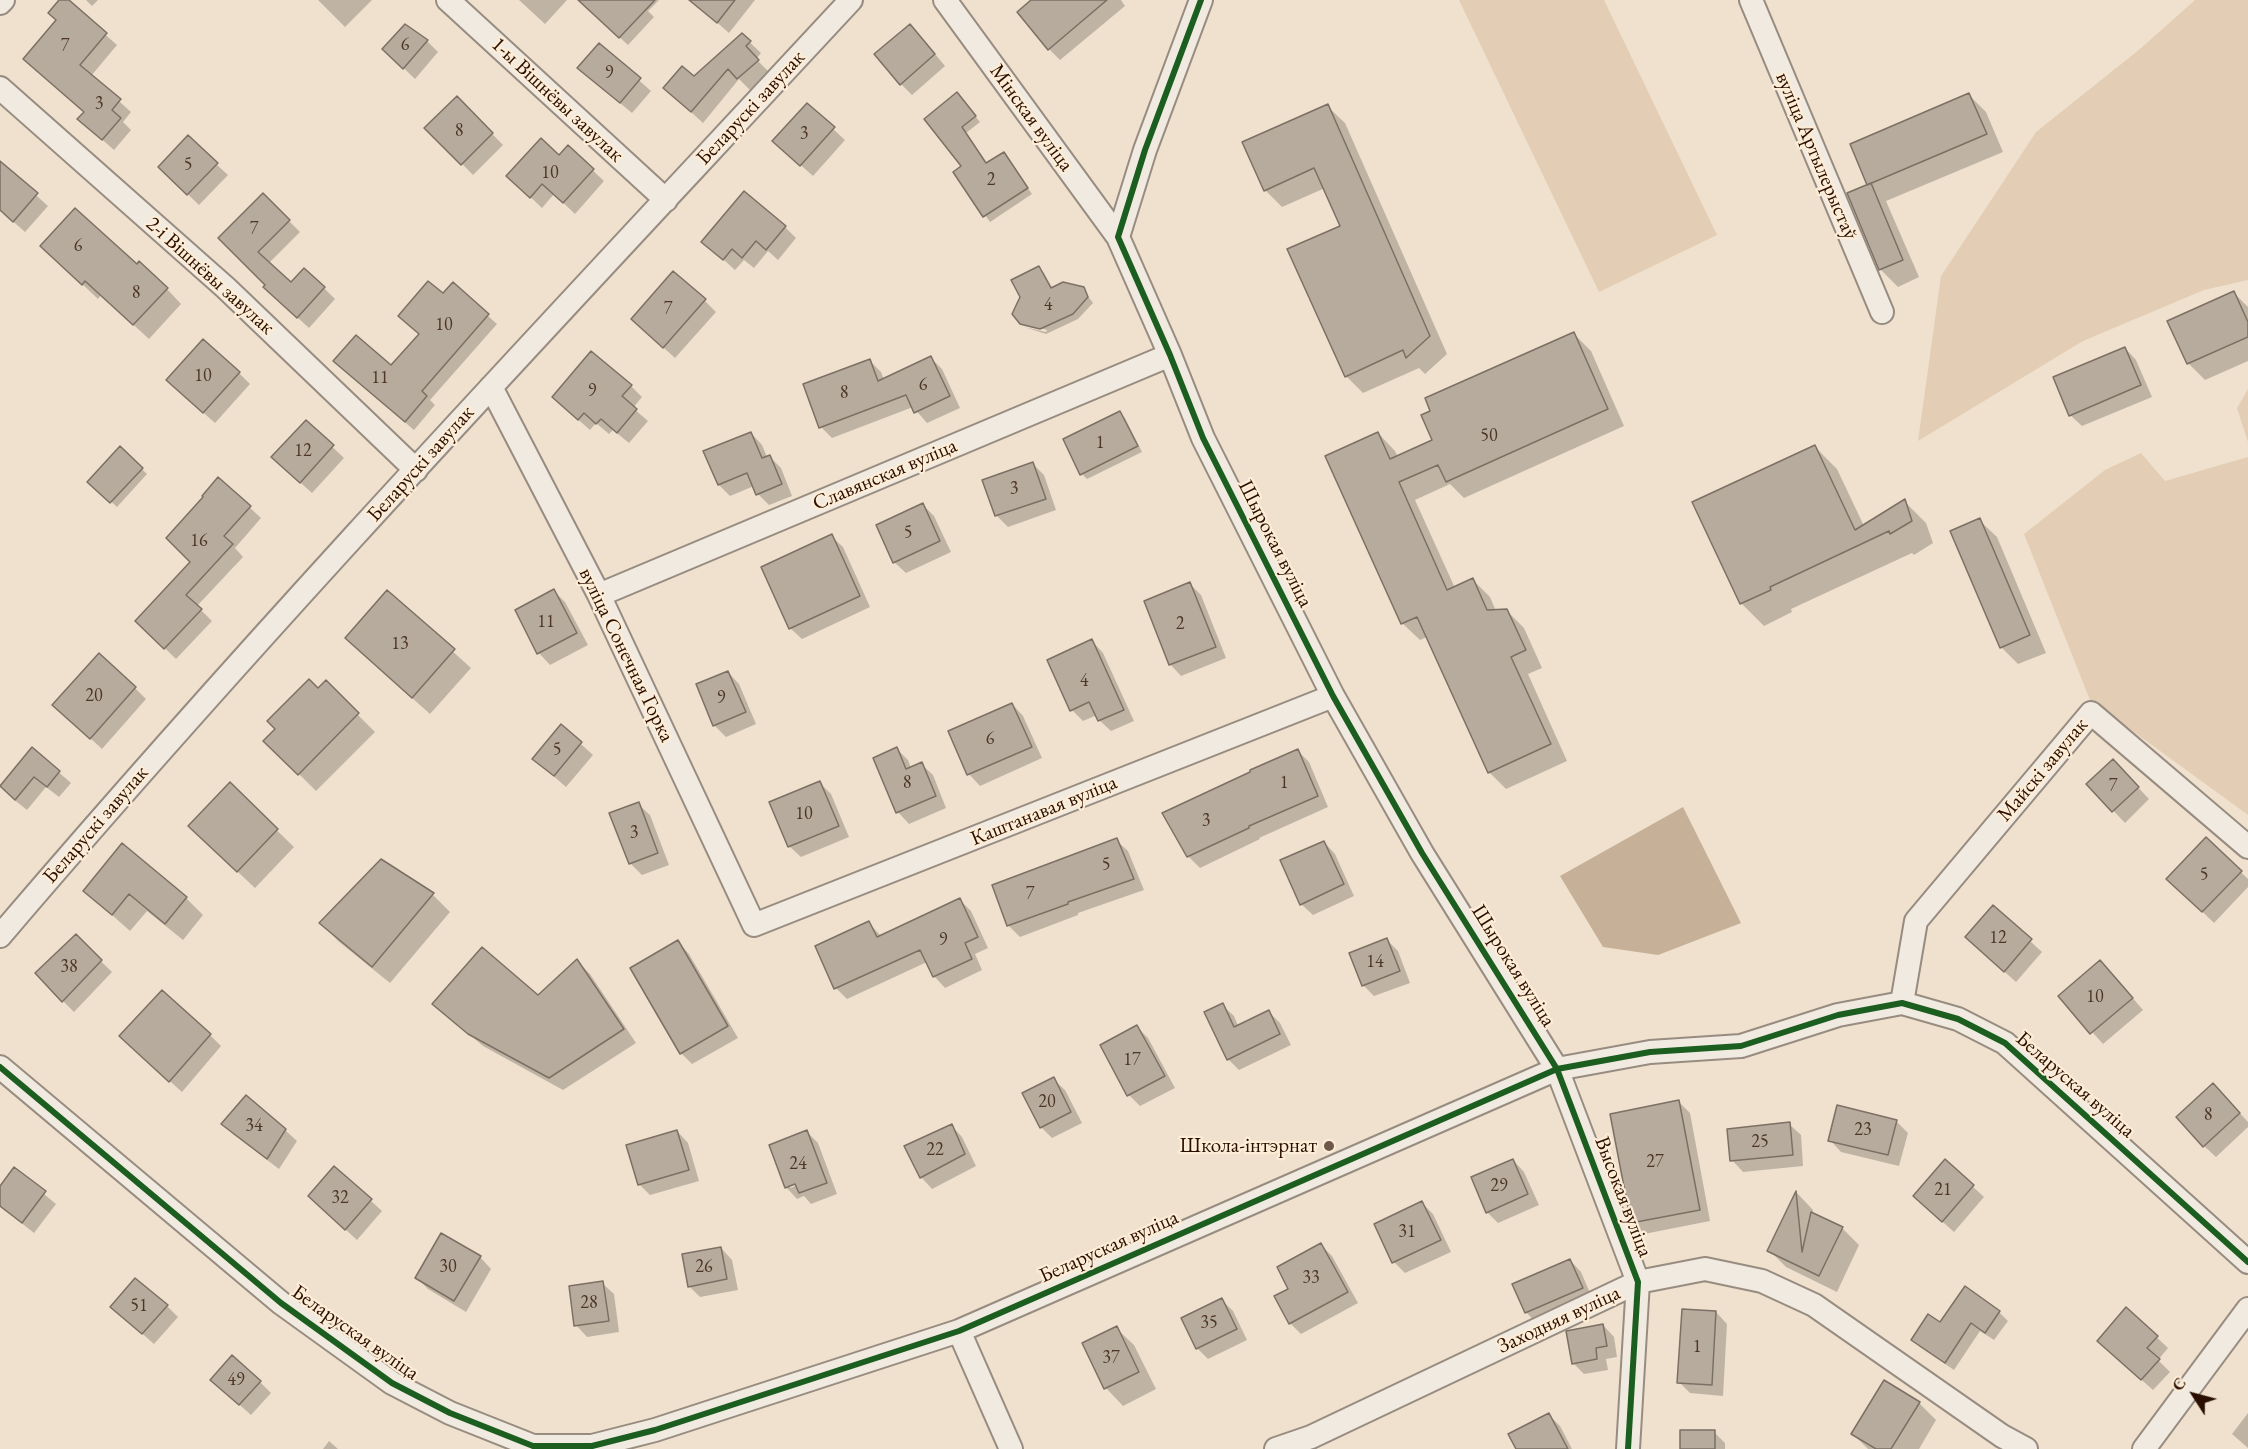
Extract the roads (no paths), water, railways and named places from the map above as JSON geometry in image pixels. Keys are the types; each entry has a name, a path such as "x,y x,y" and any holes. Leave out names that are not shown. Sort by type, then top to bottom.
{"street":[{"name":"1-ы Вішнёвы завулак","path":"448,0 666,200"},
{"name":"Беларускі завулак","path":"0,936 115,802 491,387 851,0"},
{"name":"Мінская вуліца","path":"945,0 1118,237"},
{"path":"1118,237 1145,150 1201,0"},
{"name":"вуліца Артылерыстаў","path":"1751,0 1882,312"},
{"name":"2-і Вішнёвы завулак","path":"0,88 226,288 416,470"},
{"name":"Шырокая вуліца","path":"1118,237 1170,354 1203,438 1333,696 1422,853 1557,1069"},
{"name":"Славянская вуліца","path":"599,595 1170,354"},
{"name":"вуліца Сонечная Горка","path":"491,387 599,595 754,926"},
{"name":"Каштанавая вуліца","path":"754,926 1333,696"},
{"name":"Майскі завулак","path":"1902,1003 1916,921 2091,713 2248,847"},
{"name":"Беларуская вуліца","path":"0,1067 281,1303 392,1383 450,1413 532,1447 592,1446 655,1431 773,1390 959,1331 1557,1069 1650,1052 1741,1046 1839,1015 1902,1003 1958,1019 2005,1043 2248,1262"},
{"name":"Высокая вуліца","path":"1557,1069 1638,1282 1628,1449"},
{"name":"Заходняя вуліца","path":"1276,1449 1311,1437 1638,1282 1705,1269 1762,1281 1814,1305 2002,1436 2026,1449"},
{"path":"2144,1449 2248,1310"},
{"path":"959,1331 1011,1449"}],"place":[{"name":"Школа-інтэрнат","path":"1329,1146"}]}
